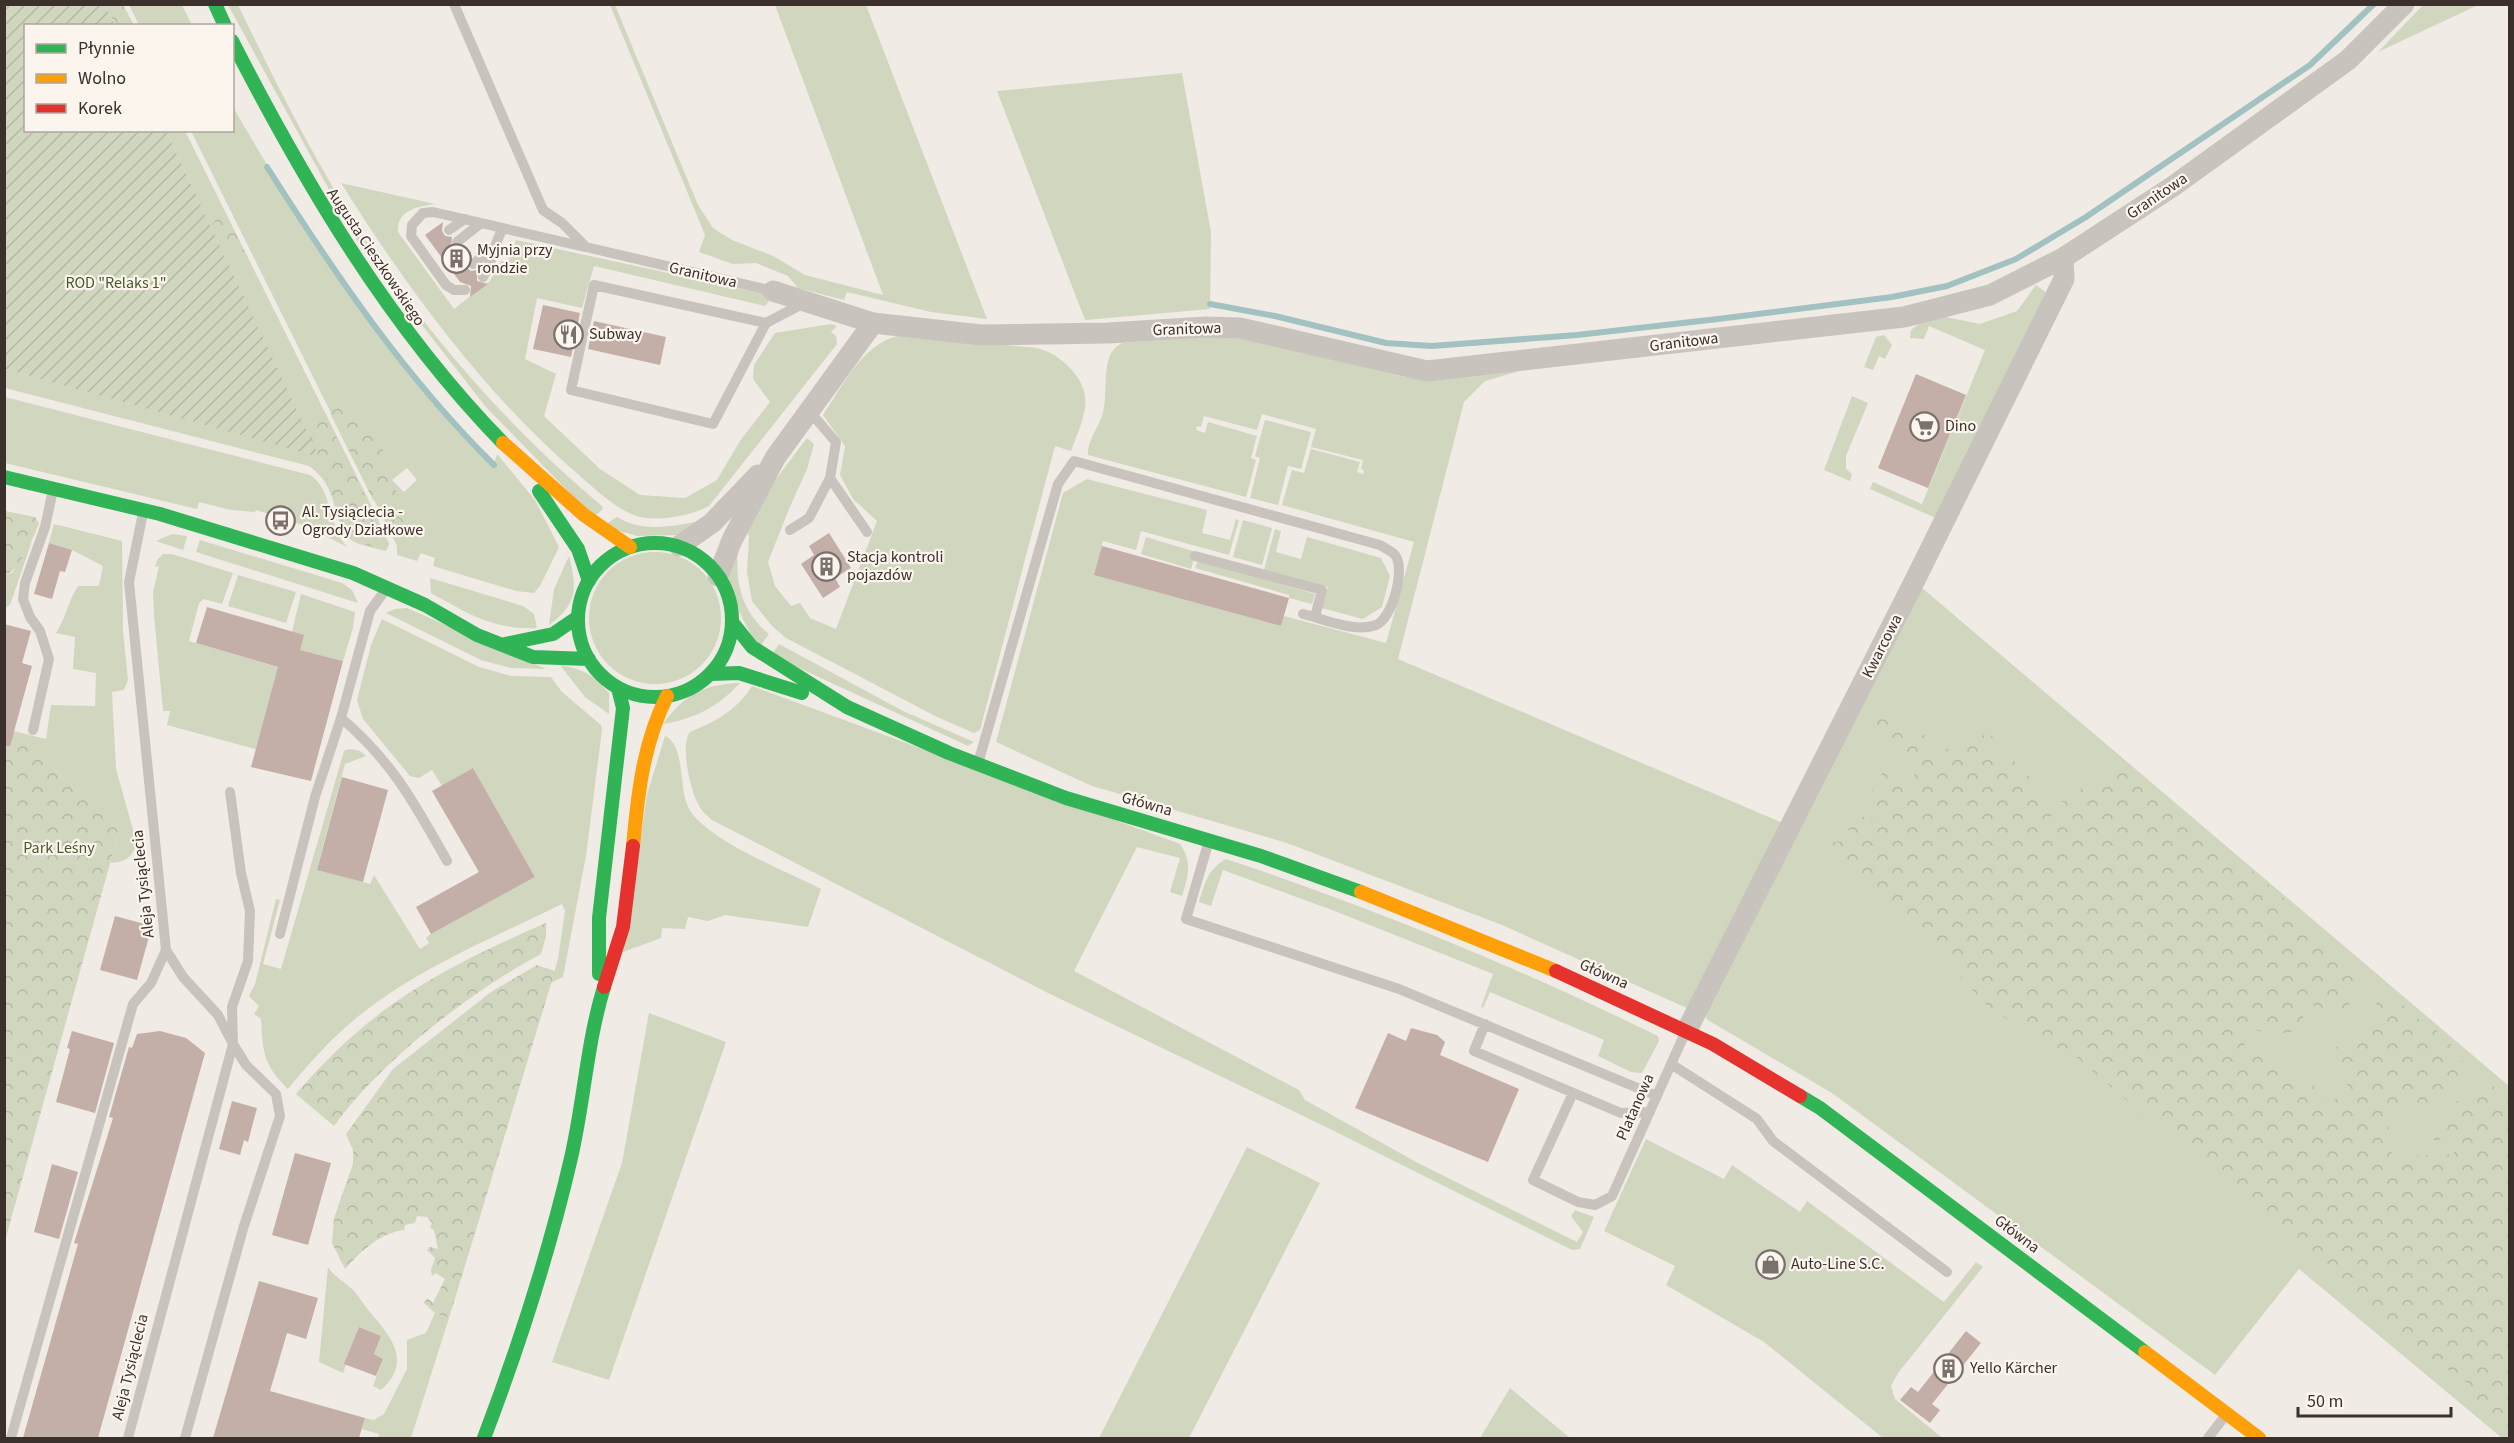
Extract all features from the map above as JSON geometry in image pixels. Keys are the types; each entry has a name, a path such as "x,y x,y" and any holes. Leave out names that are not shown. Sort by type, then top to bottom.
{"main road":[{"path":"215,4 224,24"},
{"name":"Augusta Cieszkowskiego","path":"234,45 292,158 354,259 421,351 526,469 578,549 589,581"},
{"name":"Augusta Cieszkowskiego","path":"526,469 609,536 630,548"},
{"path":"4,477 144,510 262,543 388,587 477,635 505,644 533,657 589,659"},
{"path":"647,544 679,546 695,555 718,576 731,606 732,622 726,650 711,674 689,689 667,696 649,696 618,688 603,677 589,659 581,641 578,617 589,581 607,561 630,548 647,544"},
{"path":"505,644 545,637 563,630 578,617"},
{"name":"Główna","path":"732,622 752,647 847,707"},
{"name":"Główna","path":"711,674 739,673 847,707 977,765 1066,798 1209,839 1335,882 1548,967 1687,1030 1756,1068 1820,1108 2259,1438"},
{"path":"600,1000 599,918 623,708 618,688"},
{"path":"484,1438 526,1324 547,1253 580,1117 600,1000 623,926 642,771 658,712 667,696"}],"street":[{"name":"Granitowa","path":"773,291 873,323 981,335 1240,328 1427,371 1904,317 1990,295 2063,258 2172,187 2348,60 2404,4"},
{"name":"Kwarcowa","path":"1687,1030 1915,580 2064,279 2063,258"},
{"path":"679,546 712,523 776,458 873,323"},
{"path":"718,576 732,540 776,458"}],"lane":[{"name":"Granitowa","path":"454,4 543,210 586,247 773,291"},
{"path":"465,290 454,290 446,285 411,236 412,225 423,213 434,212 586,247"},
{"path":"448,230 465,219"},
{"path":"457,242 481,223"},
{"path":"483,277 490,266 502,230 507,229"},
{"path":"421,249 431,243"},
{"path":"473,264 495,247"},
{"path":"429,261 439,254"},
{"path":"446,285 456,277"},
{"path":"766,323 594,285 571,390 713,424 766,323 808,301"},
{"path":"790,530 809,518 830,477 836,442 810,412"},
{"path":"977,765 1058,484 1074,461 1380,545 1395,556 1401,571 1390,612 1378,625 1362,628 1303,614"},
{"path":"830,477 867,532"},
{"path":"33,730 49,659 40,631 30,617 23,599 25,583 45,527 53,488"},
{"name":"Aleja Tysiąclecia","path":"128,1438 233,1044 218,1015 183,977 166,950 129,582 144,510"},
{"path":"1195,556 1322,590 1315,617"},
{"path":"280,934 315,797 341,718 370,611 388,587"},
{"path":"341,718 369,741 402,782 447,861"},
{"path":"184,1438 243,1229 280,1116 276,1094 246,1065 233,1044 232,1007 248,961 250,911 241,873 230,792"},
{"path":"1209,839 1186,919 1399,989 1657,1096"},
{"path":"11,1438 133,1004 151,983 166,950"},
{"path":"1485,1024 1474,1051 1621,1113 1650,1112"},
{"name":"Platanowa","path":"1573,1093 1533,1180 1578,1202 1595,1205 1612,1196 1687,1030"},
{"path":"1671,1064 1758,1119 1773,1142 1947,1272"},
{"path":"2208,1438 2227,1414"}],"green space":[{"name":"ROD \"Relaks 1\"","path":"5,4 105,5 114,24 24,24 24,132 166,132 319,457 5,369"},
{"path":"105,5 123,5 133,24 114,24"},
{"path":"129,5 182,5 192,24 138,24"},
{"path":"228,5 238,5 312,151 345,208 388,273 443,346 504,414 603,507 593,517 486,407 360,246"},
{"path":"610,5 615,5 698,205 713,228 732,240 773,256 805,275 883,295 775,5 866,5 987,319 931,312 847,292 844,300 798,288 788,276 756,263 733,264 699,252 705,235"},
{"path":"2423,5 2478,5 2378,52"},
{"path":"1182,73 1211,232 1210,309 1085,320 997,91"},
{"path":"234,109 320,249 384,339 455,424 494,464 497,454 535,500 559,547 540,586 534,593 516,591 433,566 435,558 421,553 417,561 397,555 397,546 191,132 234,132","holes":["407,468 417,480 404,492 392,480"]},
{"path":"166,132 185,132 374,511 389,544 386,551 350,539 340,524 326,484 309,466 5,388 5,369 318,456"},
{"path":"341,183 435,204 410,210 401,218 398,232 454,309 490,281 501,261 508,263 516,240 765,294 769,301 765,306 594,266 582,308 537,298 525,359 556,374 544,416 600,469 640,495 685,498 717,480 740,441 770,402 753,379 754,365 775,333 831,324 837,326 831,332 836,336 837,344 709,506 692,513 672,517 651,518 634,515 609,500 572,469 538,437 475,370 391,260"},
{"path":"223,208 247,257 225,255 212,226"},
{"path":"2036,285 2048,294 1938,519 1870,489 1873,482 1922,504 1985,350 1929,326 1924,339 1910,338 1911,330 1920,323 1946,317 1980,324 2017,311"},
{"path":"900,335 1037,348 1055,355 1069,367 1078,378 1085,398 1083,418 1071,451 1055,446 980,730 974,733 937,717 786,638 772,626 752,601 747,572 749,536 746,531 776,479 807,438 814,444 807,469 768,562 775,586 791,606 800,603 810,618 836,629 877,521 853,499 840,475 845,446 823,415 846,379 864,357 874,347"},
{"path":"1884,335 1892,345 1885,359 1879,356 1873,370 1864,367 1876,337"},
{"path":"1222,336 1257,341 1405,377 1520,371 1485,381 1464,402 1398,659 1785,824 1689,1009 1502,925 1287,843 1092,786 996,742 1063,493 1087,479 1207,510 1202,533 1230,540 1236,519 1239,520 1229,555 1141,531 1136,550 1103,541 1095,575 1281,626 1284,616 1386,643 1414,542 1282,505 1292,470 1304,473 1311,449 1360,462 1357,472 1363,474 1364,470 1361,469 1363,460 1311,447 1316,429 1262,414 1257,430 1204,416 1201,427 1197,426 1196,430 1205,433 1208,422 1257,436 1251,458 1256,460 1246,497 1088,455 1091,440 1102,416 1107,365 1115,348 1122,343"},
{"path":"1852,396 1868,403 1846,456 1846,469 1852,474 1850,481 1824,470"},
{"path":"5,397 310,475 323,489 336,530 347,547 306,526 256,510 255,512 231,510 199,502 197,509 5,463"},
{"path":"346,403 359,418 362,430 378,439 383,450 383,464 397,493 388,505 373,500 330,413 336,405"},
{"path":"327,417 389,544 386,551 352,540 346,534 319,457 305,427"},
{"path":"1265,420 1311,432 1301,469 1288,466 1278,505 1250,498 1260,458 1255,456"},
{"path":"5,511 35,517 39,523 21,560 5,575"},
{"path":"398,517 408,522 411,538 404,548 393,534 390,522"},
{"path":"617,517 647,527 701,521 677,535 637,536 603,526"},
{"path":"1243,520 1272,528 1262,565 1233,557"},
{"path":"54,524 122,541 123,631 128,680 124,690 112,692 116,769 137,844 127,858 116,862 110,863 119,831 14,731 46,739 51,705 95,706 96,673 73,669 75,637 56,633 78,586 99,586 103,566 72,550 49,543"},
{"path":"1275,529 1281,531 1276,552 1301,559 1307,537 1381,558 1390,576 1382,607 1363,619 1322,608 1328,587 1264,570"},
{"path":"172,534 187,536 183,550 156,541"},
{"path":"1146,537 1196,552 1191,569 1141,554"},
{"path":"200,540 342,583 352,590 358,603 196,552"},
{"path":"32,541 10,605 5,608 5,575 12,573"},
{"path":"738,547 739,584 742,595 752,616 769,634 759,648 739,610 731,588 729,569"},
{"path":"655,552 680,557 692,563 710,581 716,593 721,618 716,643 710,655 692,673 680,679 655,684 630,679 618,673 600,655 594,643 589,618 594,593 600,581 618,563 630,557"},
{"path":"163,554 172,554 233,573 222,604 204,599 199,603 189,641 294,672 260,735 259,750 167,725 170,711 163,711 153,592 159,566 155,567 157,560"},
{"path":"569,556 574,586 573,595 565,610 549,625 554,589"},
{"path":"1198,560 1315,594 1312,604 1289,598 1289,595 1195,568"},
{"path":"238,575 296,592 286,623 228,606"},
{"path":"430,578 523,606 534,614 537,628 507,626 470,614 431,593"},
{"path":"1921,587 2509,1086 2509,1438 2502,1438 2299,1269 2215,1375 1832,1093 1706,1019 1707,1009"},
{"path":"301,594 355,612 353,628 343,661 300,650 292,632"},
{"path":"407,608 546,669 511,668 481,660 386,613 395,609"},
{"path":"382,619 479,667 511,676 551,677 562,692 601,725 586,856 563,977 551,983 558,959 565,911 562,904 436,966 388,995 365,1011 334,1038 288,1089 269,1065 264,1049 261,1019 254,1014 259,1006 249,996 255,984 276,899 280,900 263,964 281,969 344,751 356,750 366,756 345,764 317,869 370,884 374,875 420,949 429,943 426,938 431,934 535,877 473,768 442,786 432,770 419,778 410,776 363,719 357,700 371,645"},
{"path":"779,644 903,711 974,742 968,746 771,655"},
{"path":"560,665 588,674 609,693 609,714 585,697"},
{"path":"740,683 723,699 705,711 663,724 679,706 696,693 716,686"},
{"path":"752,686 1180,844 1188,863 1182,896 1170,892 1180,858 1137,847 1074,971 1299,1090 1305,1100 1418,1163 1577,1242 1583,1232 1571,1216 1575,1210 1594,1217 1580,1249 1572,1250 1330,1129 1046,992 712,820 705,814 694,795 687,766 687,738 690,732 717,719 740,702"},
{"path":"1879,716 1892,718 1908,733 1929,736 1934,755 1945,758 1943,750 1954,746 1969,747 1969,734 1993,736 1988,752 1992,757 2000,751 2010,753 2016,764 2030,777 2039,797 2049,805 2051,819 2059,827 2062,821 2057,809 2062,801 2077,797 2086,777 2093,785 2114,773 2120,764 2129,767 2136,785 2158,795 2161,809 2174,816 2183,817 2206,842 2246,865 2291,904 2288,922 2304,924 2339,961 2363,980 2352,993 2347,1014 2307,1004 2303,1014 2304,1030 2271,1035 2250,1028 2243,1035 2245,1048 2323,1091 2328,1104 2349,1090 2335,1048 2376,1024 2375,1006 2381,996 2395,997 2415,1017 2439,1032 2457,1050 2466,1067 2440,1101 2428,1106 2395,1107 2388,1138 2392,1153 2400,1167 2411,1156 2451,1154 2460,1149 2461,1143 2450,1137 2434,1141 2438,1124 2457,1100 2474,1090 2489,1086 2509,1093 2509,1428 2471,1398 2466,1382 2407,1341 2380,1317 2357,1307 2340,1287 2259,1214 2074,1055 2042,1042 1990,1008 1914,929 1834,857 1833,842 1843,841 1854,847 1855,836 1841,823 1850,821 1862,824 1858,816 1878,819 1880,814 1872,792 1884,771 1897,770 1906,782 1913,778 1916,771 1904,747 1887,743 1868,730 1869,724"},
{"name":"Park Leśny","path":"5,729 14,731 119,831 5,1241"},
{"path":"665,736 672,741 676,749 687,804 701,823 733,845 821,889 808,927 725,915 708,921 688,917 685,929 662,928 661,938 623,952 647,795"},
{"path":"1226,859 1445,940 1606,1011 1658,1036 1659,1041 1642,1073 1631,1072 1598,1056 1604,1040 1490,992 1483,1008 1481,1007 1493,974 1332,910 1223,870 1211,906 1199,902 1205,882 1211,872"},
{"path":"546,923 546,937 541,954 485,988 429,1030 377,1077 334,1126 296,1094 352,1036 410,992 473,957"},
{"path":"537,965 555,971 449,1318 435,1313 424,1303 427,1298 433,1303 445,1279 436,1273 432,1276 431,1270 435,1258 427,1250 430,1247 438,1249 434,1230 430,1228 432,1223 427,1217 417,1216 415,1223 405,1225 404,1230 379,1239 345,1269 332,1243 334,1218 353,1164 353,1150 346,1134 393,1069 491,992"},
{"path":"649,1013 726,1042 609,1380 552,1362 622,1163"},
{"path":"1646,1139 1724,1179 1732,1165 1800,1212 1807,1201 1944,1302 1976,1262 1983,1267 1898,1373 1891,1386 1895,1399 1941,1437 1883,1438 1764,1342 1666,1285 1675,1266 1604,1231"},
{"path":"1247,1147 1320,1183 1189,1438 1099,1438"},
{"path":"328,1267 355,1292 385,1330 395,1349 396,1369 381,1390 373,1386 383,1359 374,1354 381,1336 359,1327 343,1373 319,1362"},
{"path":"435,1313 449,1318 411,1438 378,1438 379,1434 362,1429 365,1418 374,1420 384,1414 407,1369 407,1340 426,1333"},
{"path":"1510,1388 1570,1438 1480,1438"}],"building":[{"name":"Myjnia przy rondzie","path":"443,222 442,231 445,236 452,237 451,246 455,249 461,248 469,258 467,268 471,271 477,270 477,281 488,284 470,297 471,286 460,282 425,235"},
{"path":"543,305 580,313 571,357 533,349"},
{"path":"594,321 666,337 660,365 588,349"},
{"name":"Dino","path":"1916,374 1966,395 1928,488 1878,468"},
{"name":"Stacja kontroli pojazdów","path":"829,533 851,568 835,578 840,587 823,598 801,564 814,555 809,546"},
{"path":"49,543 72,550 65,572 60,571 52,599 34,594"},
{"path":"1102,546 1289,598 1281,626 1094,575"},
{"path":"207,607 304,635 300,650 343,661 311,781 251,767 278,667 196,643"},
{"path":"4,624 31,631 22,663 32,666 10,746 4,746"},
{"path":"473,768 535,877 431,934 416,907 479,872 432,791"},
{"path":"342,777 388,790 363,882 317,870"},
{"path":"115,916 152,926 137,980 100,970"},
{"path":"1411,1028 1437,1035 1445,1042 1440,1055 1519,1089 1488,1162 1355,1108 1388,1033 1406,1041"},
{"path":"72,1031 114,1043 95,1113 56,1102 70,1049 67,1048"},
{"path":"160,1031 186,1038 205,1053 98,1438 23,1438 78,1244 74,1243 113,1118 109,1117 129,1047 132,1048 137,1034"},
{"path":"232,1101 257,1108 248,1142 244,1140 240,1155 219,1149"},
{"path":"295,1153 331,1163 308,1245 272,1235"},
{"path":"52,1164 78,1172 59,1239 34,1232"},
{"path":"259,1281 318,1298 306,1339 287,1333 270,1391 365,1418 359,1438 213,1438"},
{"path":"359,1327 381,1336 374,1354 383,1359 376,1376 344,1364"},
{"name":"Yello Kärcher","path":"1966,1331 1981,1343 1932,1404 1940,1410 1930,1423 1900,1400 1911,1387 1918,1392"}],"waterway":[{"path":"1210,304 1275,316 1386,343 1432,346 1577,335 1718,319 1892,297 1947,286 2016,259 2086,217 2310,65 2374,4"},
{"path":"267,167 318,246 372,323 430,396 494,465"}],"traffic: fast":[{"path":"215,4 224,24"},
{"path":"234,45 320,201 352,252 423,351 503,443"},
{"path":"4,477 160,514 353,573 425,605 477,635 533,657 589,659"},
{"path":"539,491 578,549 589,581"},
{"path":"655,543 684,549 698,556 709,566 719,577 726,591 732,620 726,649 719,663 709,674 698,684 684,691 655,697 626,691 612,684 601,674 591,663 584,649 578,620 584,591 591,577 601,566 612,556 626,549 655,543"},
{"path":"505,644 553,634 578,617"},
{"path":"732,622 752,647 847,707 949,753 1066,798 1261,856 1361,892"},
{"path":"711,674 739,673 802,693"},
{"path":"599,974 599,918 623,708 618,688"},
{"path":"484,1438 521,1334 553,1229 571,1158 598,1008 604,987"},
{"path":"1800,1096 1820,1108 2145,1352"}],"traffic: slow":[{"path":"503,443 584,515 630,547"},
{"path":"633,846 647,751 667,696"},
{"path":"1361,892 1556,971"},
{"path":"2145,1352 2259,1438"}],"traffic: jam":[{"path":"604,987 623,927 633,846"},
{"path":"1556,971 1713,1044 1800,1096"}],"place":[{"name":"Myjnia przy rondzie","path":"456,259"},
{"name":"Subway","path":"568,334"},
{"name":"Dino","path":"1924,426"},
{"name":"Al. Tysiąclecia - Ogrody Działkowe","path":"281,521"},
{"name":"Stacja kontroli pojazdów","path":"826,566"},
{"name":"Auto-Line S.C.","path":"1770,1264"},
{"name":"Yello Kärcher","path":"1949,1368"}]}
